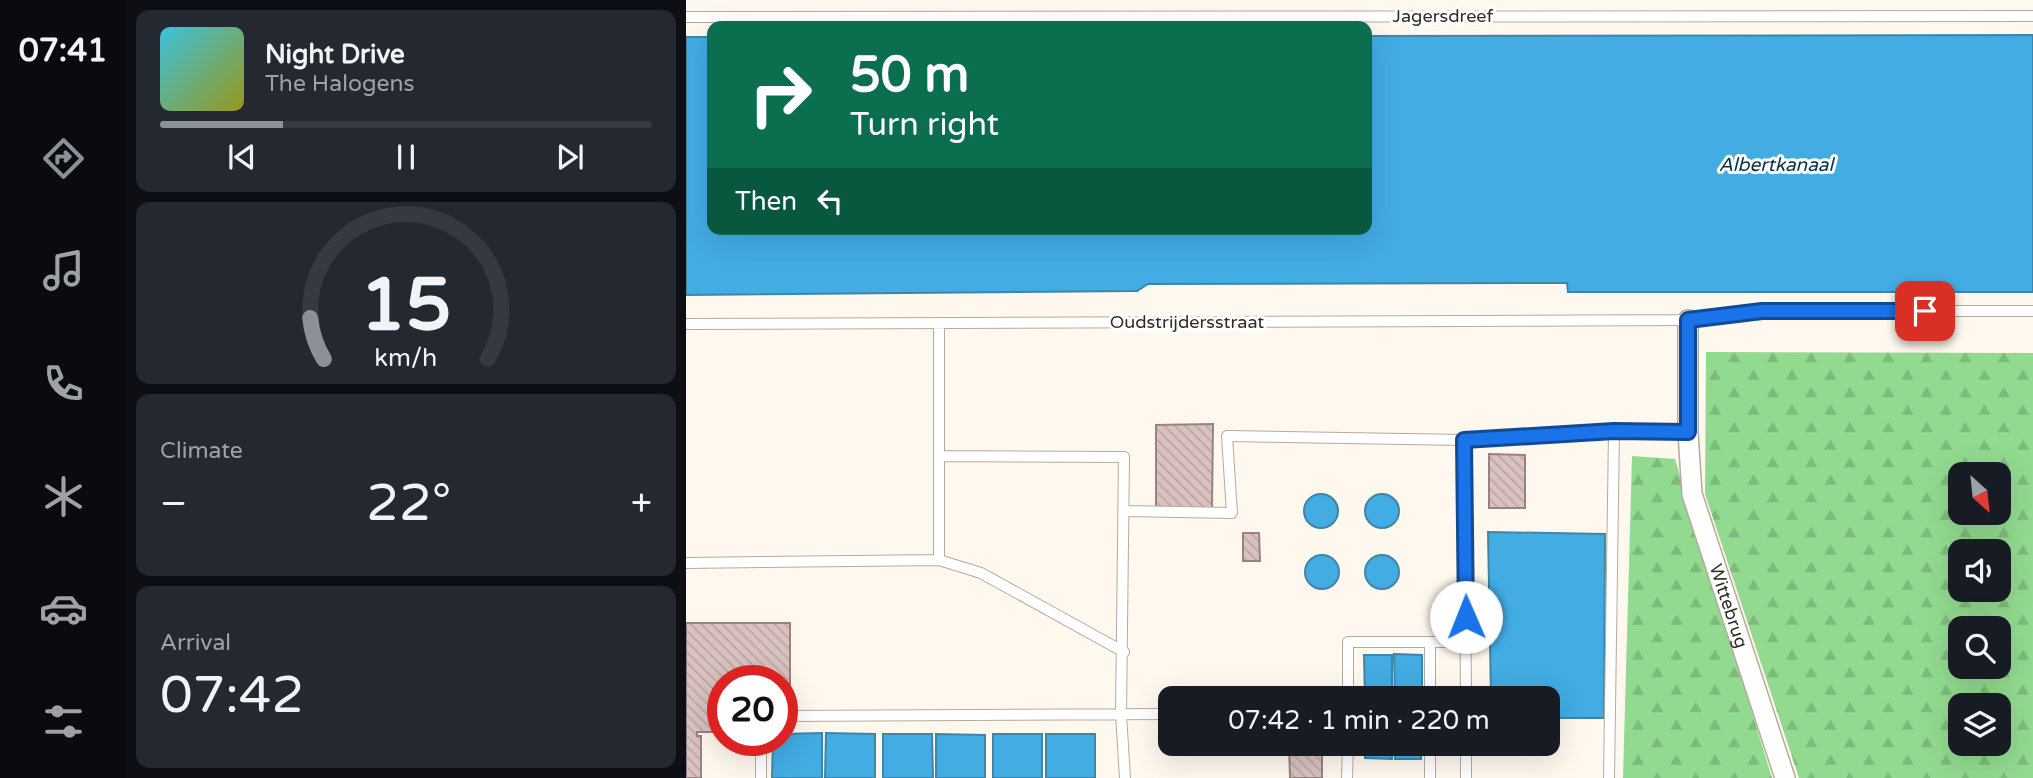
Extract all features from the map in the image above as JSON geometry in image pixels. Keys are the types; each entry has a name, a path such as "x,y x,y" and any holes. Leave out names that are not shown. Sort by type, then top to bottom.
{"street":[{"name":"Wittebrug","path":"1688,320 1688,432 1692,494 1785,778"}],"lane":[{"name":"Jagersdreef","path":"686,17 2033,16"},
{"path":"1688,320 1762,311 2033,311"},
{"name":"Oudstrijdersstraat","path":"686,324 1688,320"},
{"path":"939,323 939,560"},
{"path":"1609,778 1614,431"},
{"path":"1125,511 1232,513 1227,436 1464,440 1614,431 1688,432"},
{"path":"1464,440 1466,686"},
{"path":"940,456 1124,457 1124,652 1121,714 1125,778"},
{"path":"686,563 939,560 981,573 1124,652"},
{"path":"1348,686 1348,642 1466,642"},
{"path":"1430,644 1430,686"},
{"path":"798,716 1158,714"},
{"path":"761,756 761,778"},
{"path":"1347,778 1348,756"},
{"path":"1430,756 1430,778"},
{"path":"1466,756 1466,778"}],"green space":[{"path":"1706,352 2033,353 2033,778 1799,778 1705,494"},
{"path":"1632,456 1675,459 1772,778 1623,778"}],"water":[{"name":"Albertkanaal","path":"2033,35 2033,292 1568,292 1567,283 1148,284 1137,291 686,295 686,37 707,37 707,235 1372,235 1372,36"},
{"path":"1321,494 1333,499 1338,511 1333,523 1321,528 1309,523 1304,511 1309,499"},
{"path":"1382,494 1394,499 1399,511 1394,523 1382,528 1370,523 1365,511 1370,499"},
{"path":"1488,532 1605,534 1604,718 1560,718 1560,686 1491,686"},
{"path":"1322,555 1334,560 1339,572 1334,584 1322,589 1310,584 1305,572 1310,560"},
{"path":"1382,555 1394,560 1399,572 1394,584 1382,589 1370,584 1365,572 1370,560"},
{"path":"1394,654 1422,655 1422,686 1395,686"},
{"path":"1364,655 1392,655 1392,686 1365,686"},
{"path":"822,733 822,778 772,778 773,756 798,756 798,734"},
{"path":"826,733 875,734 875,778 825,778"},
{"path":"883,734 932,734 933,778 883,778"},
{"path":"936,734 985,735 985,778 936,778"},
{"path":"993,734 1042,734 1042,778 993,778"},
{"path":"1046,734 1095,734 1095,778 1046,778"},
{"path":"1365,756 1392,756 1392,759"},
{"path":"1395,756 1421,756 1421,759 1395,759"}],"building":[{"path":"1213,424 1212,508 1156,508 1156,425"},
{"path":"1489,454 1525,455 1525,508 1489,508"},
{"path":"1243,533 1259,533 1260,561 1243,561"},
{"path":"686,623 790,623 790,665 707,665 707,732 697,732 697,736 701,736 701,778 686,778"},
{"path":"1289,756 1322,756 1322,778 1290,778"}],"route":[{"path":"1466,617 1464,440 1614,431 1688,432 1688,320 1762,311 1925,311"}]}
